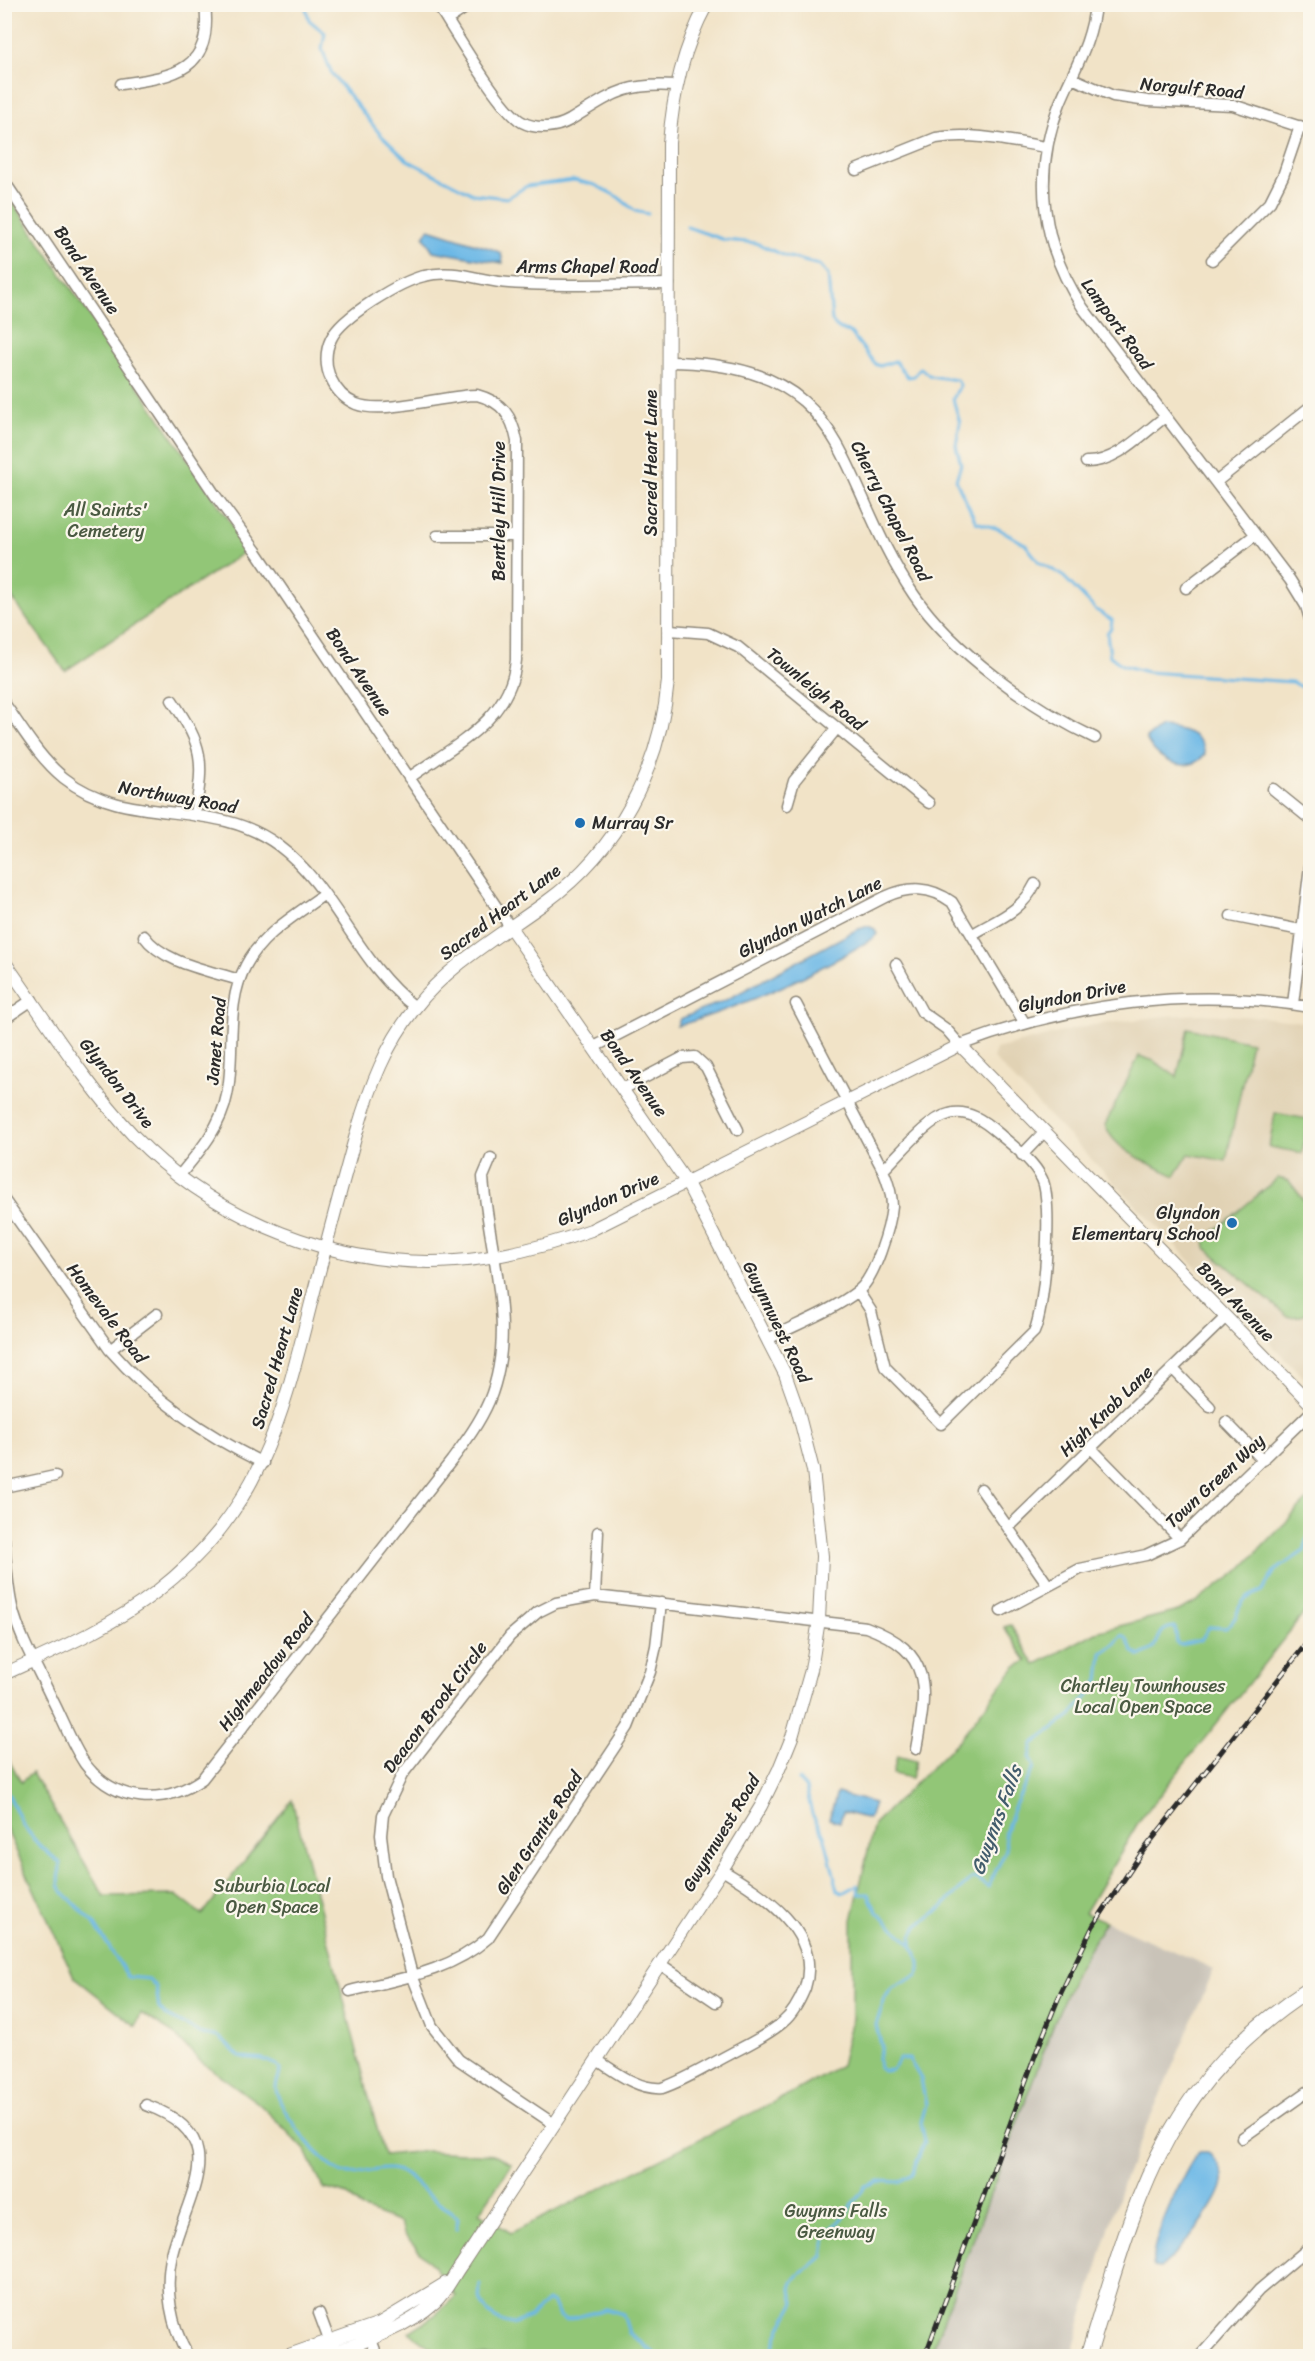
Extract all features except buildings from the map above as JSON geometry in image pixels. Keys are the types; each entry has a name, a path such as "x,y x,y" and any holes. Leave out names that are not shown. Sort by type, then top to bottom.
{"main road":[{"path":"1088,2356 1137,2200 1177,2119 1210,2074 1247,2037 1311,1989"}],"street":[{"path":"121,84 165,78 175,75 191,64 203,47 206,36 205,4"},
{"path":"437,4 506,108 524,123 536,127 557,125 625,88 651,84 675,86"},
{"path":"447,20 471,4"},
{"name":"Sacred Heart Lane","path":"4,1674 126,1613 181,1572 224,1526 263,1463 282,1415 369,1092 391,1044 415,1007 459,964 547,902 581,873 609,839 632,803 652,759 663,721 670,630 669,143 675,86 688,44 707,4"},
{"name":"Lamport Road","path":"1095,4 1088,42 1057,112 1046,147 1043,203 1059,267 1083,308 1308,605 1311,619"},
{"name":"Norgulf Road","path":"1072,78 1125,98 1233,105 1305,128"},
{"path":"1212,260 1270,202 1305,128"},
{"path":"856,170 936,138 948,136 970,135 1046,147"},
{"name":"Bond Avenue","path":"4,181 510,927 687,1183"},
{"name":"Arms Chapel Road","path":"326,359 331,338 340,327 393,289 424,276 451,273 527,284 669,284"},
{"name":"Bentley Hill Drive","path":"326,359 333,384 339,393 357,405 381,407 477,395 489,398 505,409 514,426 517,441 516,660 509,693 496,713 483,725 409,778"},
{"name":"Cherry Chapel Road","path":"669,362 707,362 747,370 781,385 815,412 839,444 888,551 930,616 970,654 1025,698 1072,727 1095,738"},
{"path":"1216,482 1311,407"},
{"path":"1086,462 1096,463 1114,455 1165,417"},
{"path":"1186,588 1255,535"},
{"path":"437,536 516,536"},
{"name":"Townleigh Road","path":"670,630 708,633 738,647 929,803"},
{"path":"172,700 190,727 199,749 201,775 195,814"},
{"name":"Northway Road","path":"4,703 51,765 79,788 113,804 235,821 264,835 304,869 383,980 415,1007"},
{"path":"788,805 794,781 837,728"},
{"path":"1273,789 1311,819"},
{"path":"1293,1004 1305,932 1311,866"},
{"path":"973,934 1019,907 1027,900 1035,884"},
{"name":"Glyndon Watch Lane","path":"594,1047 898,891 920,888 942,895 960,913 1024,1022"},
{"name":"Janet Road","path":"179,1176 206,1143 224,1105 230,1075 234,998 246,965 267,938 323,895"},
{"path":"1231,916 1305,932"},
{"path":"144,936 152,947 165,955 239,980"},
{"name":"Glyndon Drive","path":"4,961 114,1113 135,1137 179,1176 262,1225 326,1247 364,1256 408,1261 453,1261 494,1257 556,1242 591,1230 960,1045 1024,1022 1104,1006 1164,999 1233,999 1311,1007"},
{"path":"896,964 922,1012 939,1023 960,1045"},
{"path":"4,1019 32,1000"},
{"path":"768,1340 858,1291 870,1276 890,1217 890,1189 883,1170 796,1004"},
{"name":"Bond Avenue","path":"960,1045 1311,1403"},
{"path":"623,1089 682,1058 695,1057 706,1067 738,1130"},
{"path":"858,1291 871,1311 885,1367 941,1424 1034,1332 1041,1314 1048,1198 1042,1178 1022,1155 977,1118 958,1113 948,1114 927,1127 883,1170"},
{"path":"1022,1155 1044,1132"},
{"name":"Highmeadow Road","path":"4,1539 12,1607 33,1660 84,1761 105,1784 131,1796 146,1798 173,1794 202,1779 452,1460 479,1421 495,1383 502,1342 501,1300 483,1177 491,1158"},
{"name":"Gwynnwest Road","path":"286,2356 330,2351 369,2333 450,2281 722,1870 761,1806 792,1737 811,1670 819,1620 822,1556 813,1470 797,1408 768,1340 687,1183"},
{"name":"Homevale Road","path":"4,1200 110,1350 148,1390 191,1424 263,1463"},
{"path":"110,1350 157,1314"},
{"name":"High Knob Lane","path":"1008,1528 1226,1317"},
{"path":"1173,1369 1210,1407"},
{"name":"Town Green Way","path":"1001,1611 1048,1585 1093,1565 1146,1556 1180,1539 1311,1413"},
{"path":"1226,1422 1263,1461"},
{"path":"1092,1449 1180,1539"},
{"path":"4,1487 55,1476"},
{"path":"981,1489 1048,1585"},
{"path":"595,1596 598,1532"},
{"name":"Deacon Brook Circle","path":"554,2124 459,2060 432,2026 412,1976 381,1853 383,1815 390,1796 402,1775 523,1622 556,1603 595,1596 852,1623 881,1632 894,1640 919,1669 925,1692 916,1749"},
{"name":"Glen Granite Road","path":"350,1991 444,1966 477,1948 498,1926 628,1727 650,1672 656,1646 661,1603"},
{"path":"597,2060 641,2085 652,2089 662,2088 751,2044 774,2029 790,2014 802,1996 808,1966 803,1944 792,1925 771,1902 722,1870"},
{"path":"660,1964 716,2002"},
{"path":"1242,2138 1311,2090"},
{"path":"146,2105 164,2112 176,2121 190,2137 198,2155 197,2183 172,2254 169,2277 173,2318 188,2356"},
{"path":"1200,2356 1259,2290 1311,2247"},
{"path":"319,2313 330,2351"},
{"path":"369,2333 376,2356"}],"shaded area":[{"name":"Glyndon Elementary School","path":"1201,1014 1261,1017 1310,1023 1310,1384 993,1058 996,1049 1086,1026"},
{"path":"1105,1921 1214,1969 1122,2185 1071,2356 930,2356 1056,2018 1090,1945"}],"green space":[{"name":"All Saints' Cemetery","path":"13,203 249,549 65,671 5,588 4,208"},
{"path":"1188,1028 1251,1042 1226,1161 1189,1154 1175,1176 1134,1156 1116,1142 1105,1125 1139,1056 1154,1061 1177,1077"},
{"path":"1275,1113 1308,1119 1302,1153 1269,1147"},
{"path":"1278,1178 1289,1181 1310,1208 1310,1310 1301,1316 1288,1317 1206,1248 1205,1239"},
{"name":"Gwynns Falls Greenway","path":"1310,1497 1310,1606 1139,1821 1085,1913 1105,1921 1077,1969 1056,2018 930,2356 438,2356 438,2353 409,2332 435,2315 456,2296 404,2234 401,2223 361,2208 348,2195 323,2188 306,2151 258,2103 199,2060 174,2034 141,2013 136,2026 74,1977 5,1826 4,1752 21,1782 32,1773 104,1896 176,1895 202,1915 292,1800 384,2155 427,2151 496,2155 512,2164 479,2213 511,2233 786,2096 841,2065 852,2018 852,1920 874,1824 959,1740 1015,1667 1027,1661 1004,1627 1011,1625 1035,1665 1096,1632 1178,1611 1196,1602 1240,1570"},
{"path":"897,1756 916,1761 911,1778 893,1774"}],"water":[{"path":"429,229 501,253 503,263 433,251 424,237"},
{"path":"1160,727 1182,730 1194,736 1203,747 1205,754 1198,761 1190,764 1181,765 1164,759 1150,746 1146,738"},
{"path":"868,926 875,929 877,934 872,939 825,965 777,989 677,1026 680,1019 728,999 856,930"},
{"path":"837,1793 874,1803 869,1819 843,1812 840,1822 829,1819"},
{"path":"1199,2152 1208,2152 1217,2163 1223,2176 1222,2185 1209,2211 1188,2239 1160,2268 1154,2267 1156,2244 1168,2209 1176,2190"}],"waterway":[{"path":"305,4 309,20 325,33 322,49 332,74 380,134 407,160 473,194 507,198 527,186 574,180 595,185 618,197 635,211 648,214"},
{"path":"687,227 725,240 756,243 785,256 819,265 828,275 832,321 836,327 851,333 875,364 880,366 895,361 908,377 914,376 921,368 930,376 957,380 960,385 953,399 960,423 956,445 961,464 956,480 976,522 999,529 1025,544 1039,562 1062,575 1096,610 1112,620 1111,628 1107,633 1110,656 1122,665 1147,672 1292,682 1310,691"},
{"name":"Gwynns Falls","path":"771,2356 780,2329 794,2304 791,2291 793,2283 800,2274 823,2256 826,2235 844,2216 865,2186 879,2181 899,2182 912,2174 925,2141 921,2122 926,2105 921,2079 909,2059 899,2059 892,2070 884,2071 879,2068 878,2058 882,2048 876,2025 885,1998 891,1989 918,1975 920,1962 912,1945 912,1936 917,1926 940,1909 971,1879 976,1878 988,1887 1006,1850 1005,1834 1013,1809 1034,1767 1030,1758 1033,1744 1071,1715 1094,1689 1099,1680 1102,1653 1115,1644 1122,1635 1126,1637 1132,1651 1140,1656 1153,1649 1166,1629 1175,1627 1177,1643 1180,1645 1201,1640 1209,1627 1226,1628 1245,1600 1262,1591 1275,1571 1304,1551 1310,1532"},
{"path":"799,1780 806,1788 812,1814 824,1835 838,1890 842,1893 857,1885 859,1894 868,1894 877,1912 912,1945"},
{"path":"4,1785 23,1825 38,1844 60,1863 59,1885 62,1891 94,1923 128,1977 149,1979 156,1987 159,2008 165,2015 202,2034 219,2037 240,2057 263,2059 277,2065 280,2070 276,2088 278,2097 302,2136 324,2160 334,2168 348,2174 383,2169 402,2173 456,2216 458,2219 456,2229"},
{"path":"480,2285 481,2300 487,2311 492,2316 512,2324 530,2317 547,2301 552,2302 559,2316 566,2320 606,2309 623,2314 629,2333 658,2356"},
{"path":"697,2356 704,2353 711,2356"}],"railway":[{"path":"925,2356 1036,2053 1058,1999 1093,1926 1143,1851 1310,1639"}],"place":[{"name":"Murray Sr","path":"580,823"},
{"name":"Glyndon Elementary School","path":"1232,1223"}],"park label":[{"name":"Chartley Townhouses Local Open Space","path":"1143,1696"},
{"name":"Suburbia Local Open Space","path":"272,1896"}]}
